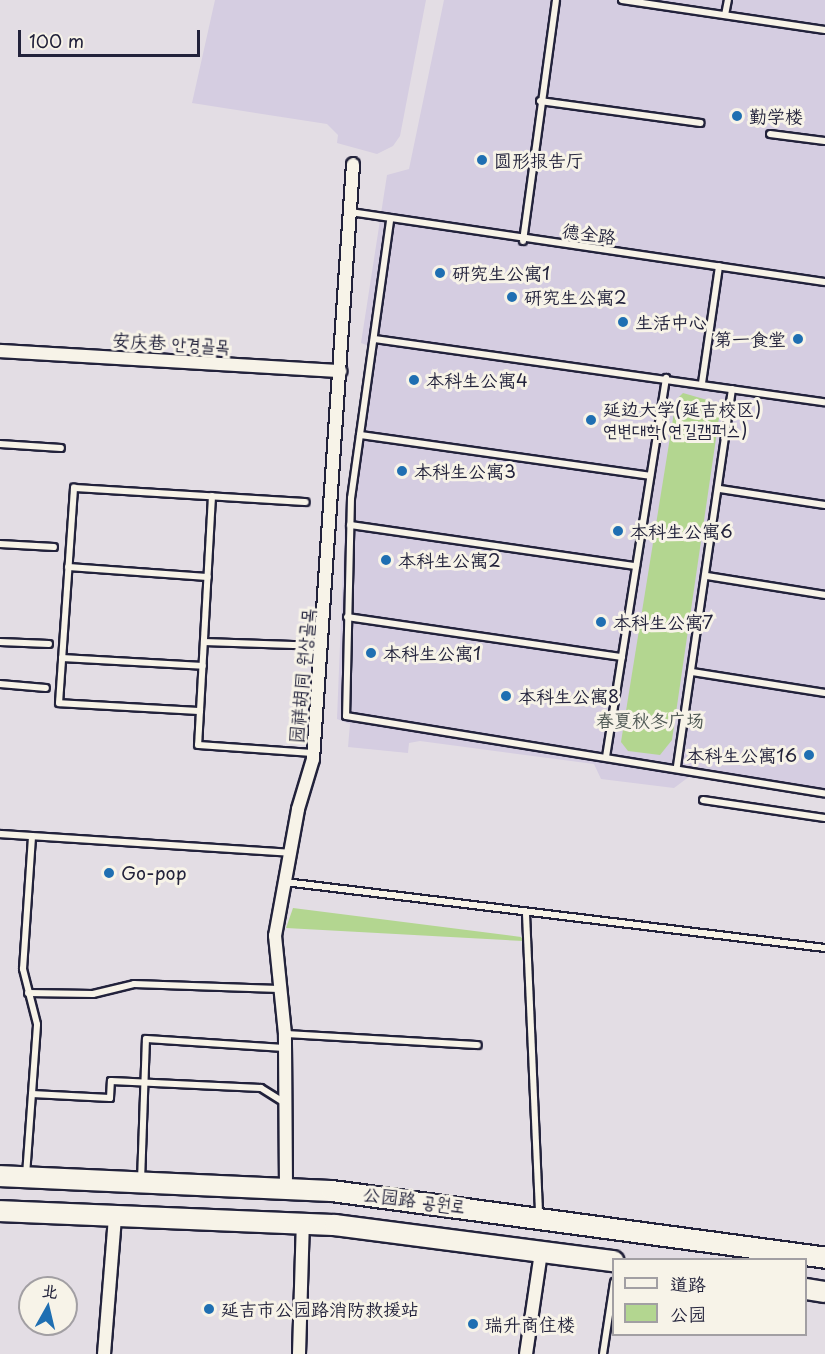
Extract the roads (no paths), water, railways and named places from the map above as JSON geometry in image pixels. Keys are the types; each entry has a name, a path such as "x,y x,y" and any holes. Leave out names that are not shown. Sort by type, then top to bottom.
{"main road":[{"name":"公园路 공원로","path":"0,1176 286,1187 538,1215 825,1258"},
{"name":"公园路 공원로","path":"0,1211 303,1223 612,1261"},
{"path":"807,1289 825,1292"}],"street":[{"name":"园祥胡同 원상골목","path":"286,1187 285,1034 275,936 290,853 314,753 323,646 353,164"},
{"name":"安庆巷 안경골목","path":"0,351 340,371"},
{"path":"104,1354 115,1216"},
{"path":"299,1354 303,1223"},
{"path":"526,1354 541,1252"}],"lane":[{"path":"524,240 540,101 556,0"},
{"path":"622,0 825,30"},
{"path":"726,15 728,0"},
{"path":"540,101 701,123"},
{"path":"770,134 825,141"},
{"name":"德全路","path":"350,213 390,221 825,282"},
{"path":"390,221 360,435 350,525 346,716 677,766 825,794"},
{"path":"702,383 719,266"},
{"path":"374,339 702,383 825,402"},
{"path":"606,757 666,378"},
{"path":"677,766 720,489 732,389"},
{"path":"360,435 650,476"},
{"path":"0,444 61,448"},
{"path":"200,711 58,703 74,488 306,502"},
{"path":"720,489 825,505"},
{"path":"212,496 198,745 314,753"},
{"path":"350,525 636,566"},
{"path":"0,544 54,547"},
{"path":"68,567 208,577"},
{"path":"707,576 825,595"},
{"path":"347,617 622,657"},
{"path":"0,642 49,644"},
{"path":"204,642 323,646"},
{"path":"62,658 203,666"},
{"path":"692,672 825,693"},
{"path":"0,684 46,688"},
{"path":"703,800 825,818"},
{"path":"0,834 290,853"},
{"path":"26,1177 37,1024 23,969 32,836"},
{"path":"285,882 526,914 825,948"},
{"path":"526,914 538,1215"},
{"path":"28,993 93,994 135,984 279,989"},
{"path":"285,1034 478,1045"},
{"path":"141,1181 146,1039 285,1048"},
{"path":"32,1094 110,1098 111,1081 145,1082 261,1088 286,1103"},
{"path":"603,1354 612,1295"}],"place":[{"name":"勤学楼","path":"737,116"},
{"name":"圆形报告厅","path":"482,160"},
{"name":"研究生公寓1","path":"440,273"},
{"name":"研究生公寓2","path":"512,297"},
{"name":"生活中心","path":"623,322"},
{"name":"第一食堂","path":"798,339"},
{"name":"本科生公寓4","path":"414,380"},
{"name":"延边大学(延吉校区) 연변대학(연길캠퍼스)","path":"591,420"},
{"name":"本科生公寓3","path":"402,471"},
{"name":"本科生公寓6","path":"618,531"},
{"name":"本科生公寓2","path":"386,560"},
{"name":"本科生公寓7","path":"601,622"},
{"name":"本科生公寓1","path":"371,653"},
{"name":"本科生公寓8","path":"506,696"},
{"name":"本科生公寓16","path":"809,755"},
{"name":"Go-pop","path":"109,873"},
{"name":"延吉市公园路消防救援站","path":"209,1309"},
{"name":"瑞升商住楼","path":"473,1324"}],"park label":[{"name":"春夏秋冬广场","path":"650,720"}]}
